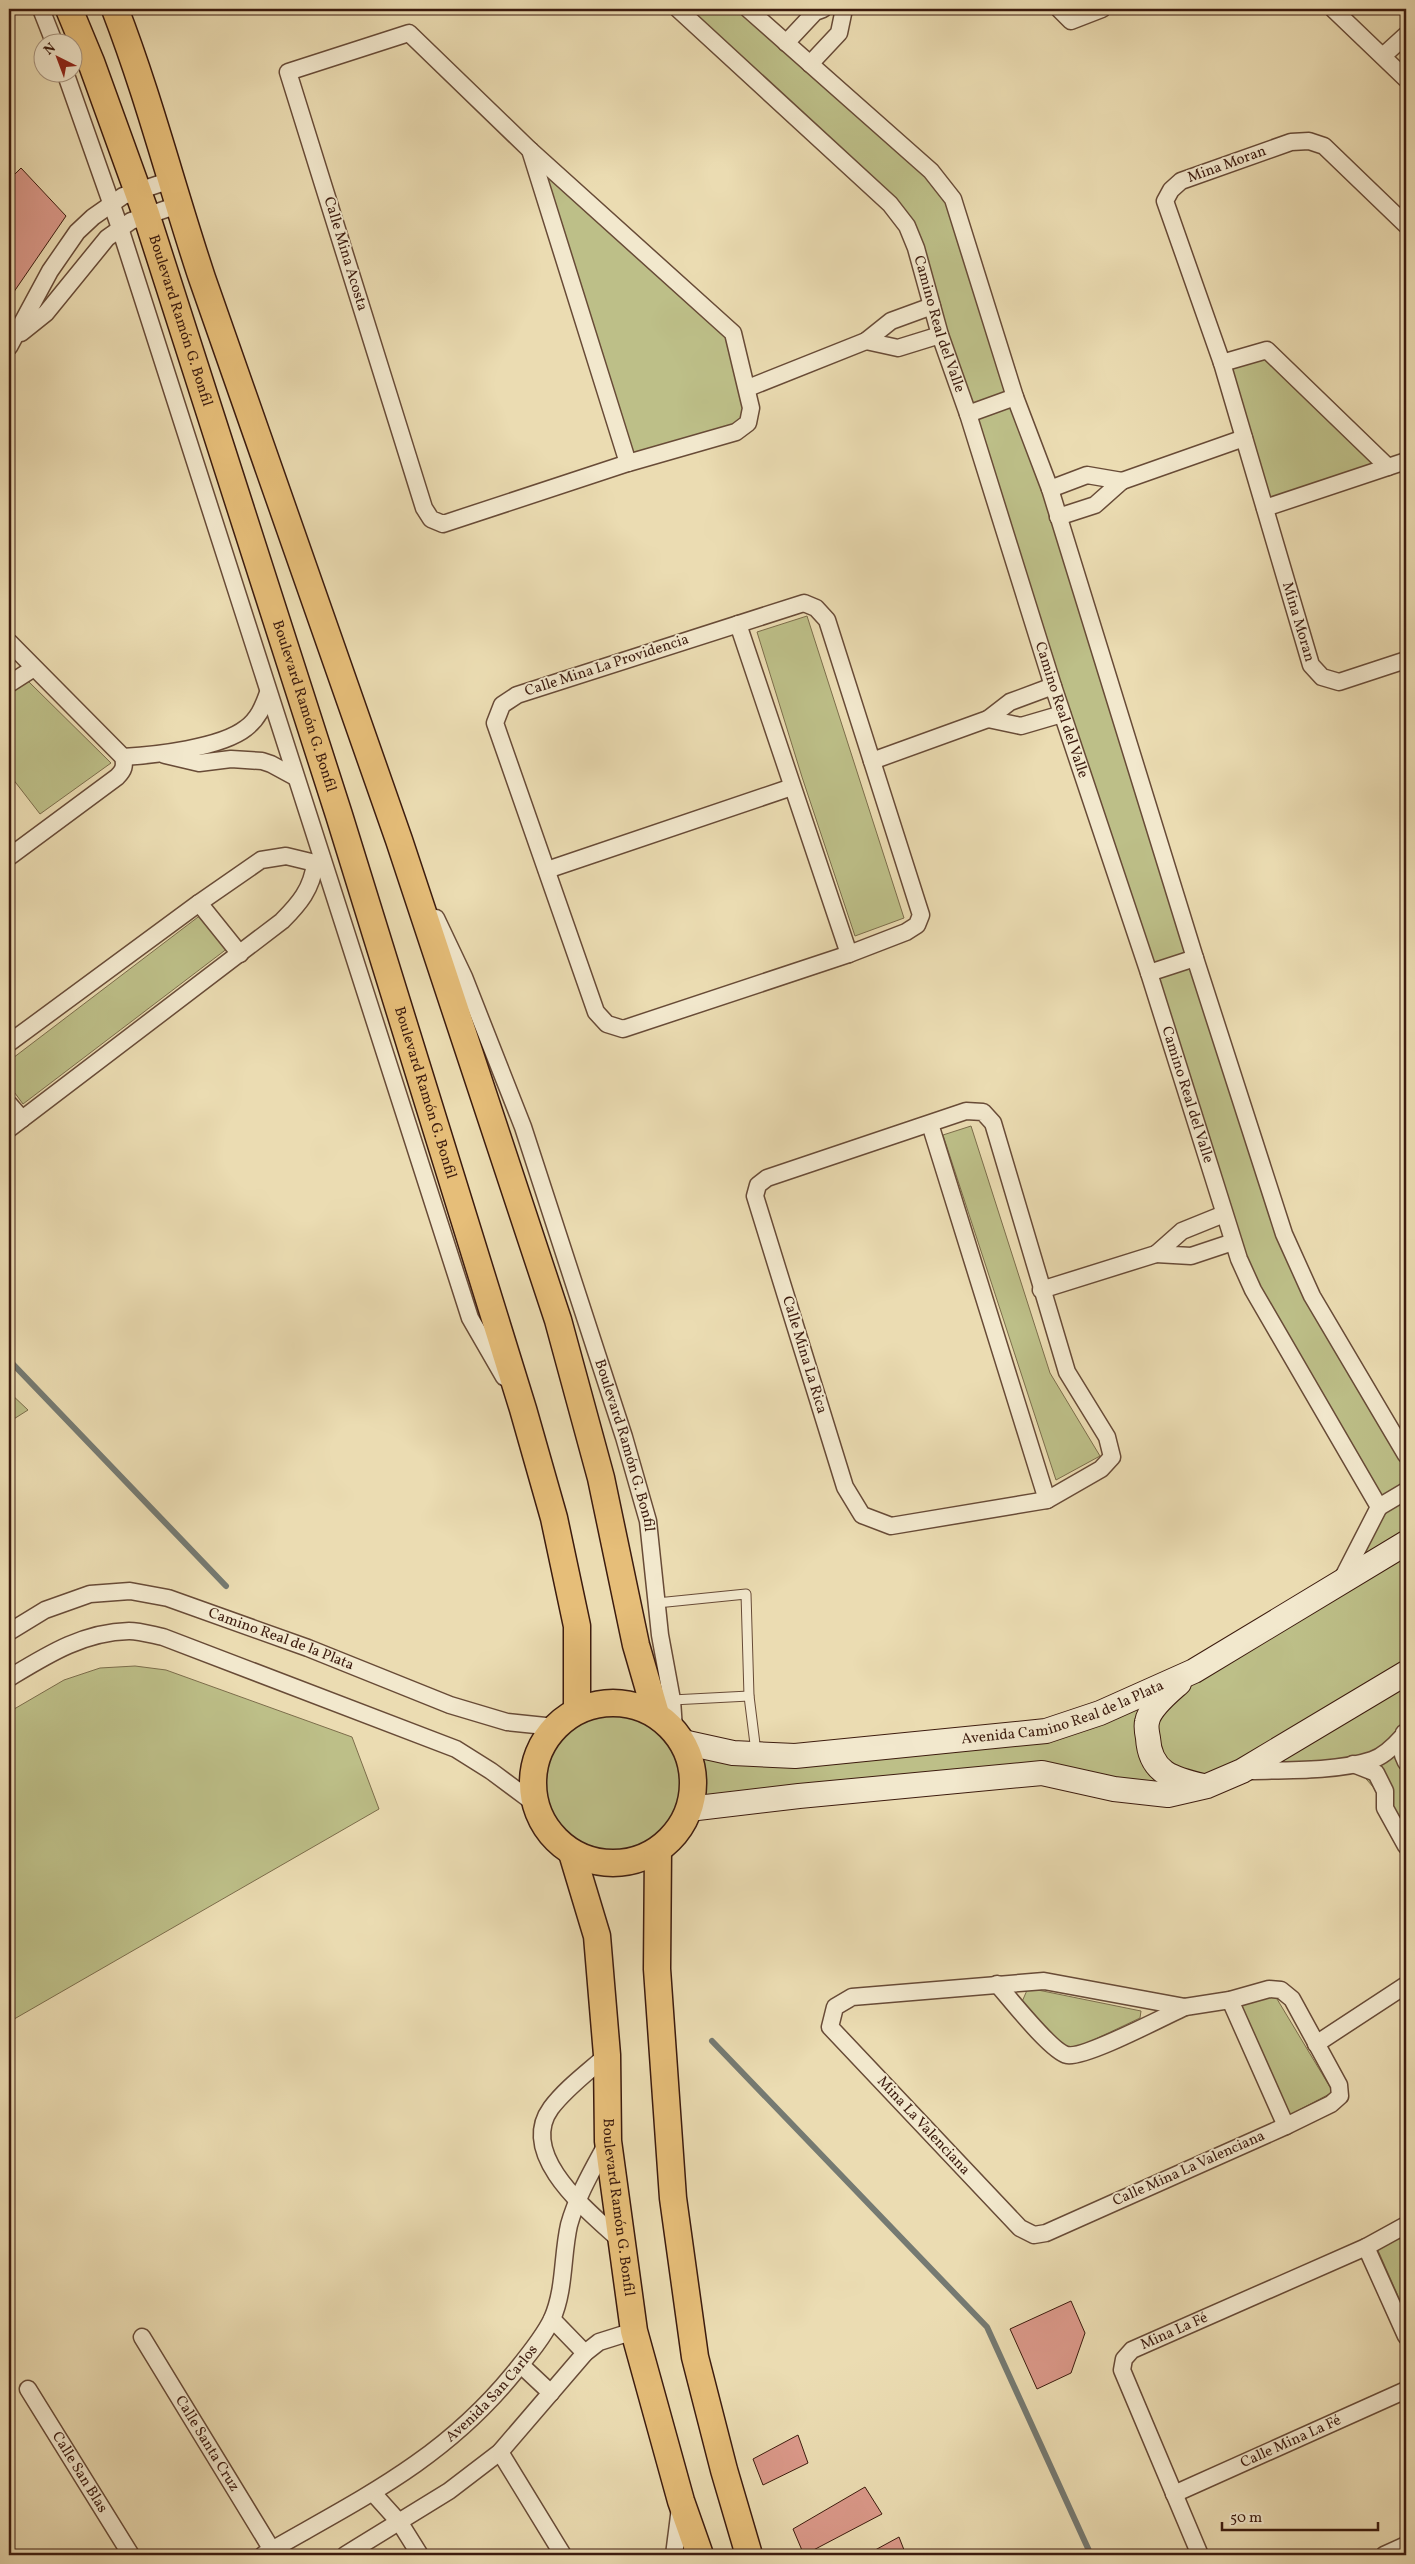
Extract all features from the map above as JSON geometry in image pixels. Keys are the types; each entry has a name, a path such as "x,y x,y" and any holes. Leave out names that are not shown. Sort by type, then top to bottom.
{"main road":[{"name":"Boulevard Ramón G. Bonfil","path":"69,9 92,62 146,214 339,815 523,1409 554,1518 577,1626 577,1710"},
{"name":"Boulevard Ramón G. Bonfil","path":"115,9 161,144 178,205 399,840 558,1320 601,1478 636,1645 671,1721"},
{"name":"Avenida Camino Real de la Plata","path":"671,1721 733,1753 795,1756 1046,1731 1100,1713 1194,1671 1406,1543"},
{"path":"1194,1671 1162,1698 1147,1721 1149,1750 1158,1769 1180,1781 1207,1786"},
{"path":"689,1809 799,1796 1042,1773 1114,1789 1152,1794 1186,1793 1242,1771 1406,1673"},
{"path":"603,1702 631,1704 671,1721 690,1757 694,1784 689,1809 677,1832 658,1850 635,1861 609,1864 584,1859 561,1846 544,1827 534,1803 532,1776 539,1749 555,1727 577,1710 603,1702"},
{"path":"658,1850 657,1969 673,2198 695,2357 749,2555"},
{"name":"Boulevard Ramón G. Bonfil","path":"572,1853 597,1936 607,2055 608,2141 634,2330 681,2501 700,2555"}],"street":[{"path":"41,9 50,32"},
{"name":"Camino Real del Valle","path":"678,9 890,204 907,226 940,335 968,414 1062,714 1149,973 1233,1242 1253,1290 1377,1503"},
{"path":"748,9 931,172 953,199 1015,397 1050,489 1195,958 1284,1234 1312,1296 1405,1450"},
{"path":"786,43 815,12 823,9"},
{"path":"810,64 839,34 844,9"},
{"path":"1059,9 1071,21 1102,9"},
{"path":"1333,9 1406,78"},
{"name":"Calle Mina Acosta","path":"409,33 530,150 734,333 748,388 751,408 748,423 736,432 628,463 443,524 431,519 424,508 288,72 409,33"},
{"path":"1383,56 1406,35"},
{"name":"Boulevard Ramón G. Bonfil","path":"69,82 112,203 295,777 318,861 470,1318 523,1409"},
{"name":"Mina Moran","path":"1406,225 1324,146 1309,141 1291,142 1181,181 1171,190 1165,201 1222,363 1311,665 1322,677 1339,682 1406,660"},
{"name":"Calle Mina Acosta","path":"530,150 628,463"},
{"path":"13,342 30,306 64,249 92,217 137,189 170,180"},
{"path":"13,342 46,313 107,238 120,228 146,214 178,205"},
{"path":"64,249 85,264"},
{"path":"748,388 866,341 890,321 932,306"},
{"path":"866,341 898,348 940,335"},
{"path":"1222,363 1267,350 1388,467"},
{"path":"968,414 1015,397"},
{"path":"1058,517 1095,505 1122,481 1244,438"},
{"path":"1265,508 1406,461"},
{"path":"1050,489 1087,475 1122,481"},
{"name":"Calle Mina La Providencia","path":"804,603 816,608 826,620 872,761 921,915 916,925 906,932 849,954 623,1029 608,1024 596,1012 495,723 502,705 517,695 804,603"},
{"path":"738,624 849,954"},
{"path":"9,642 123,757 123,770 117,777 9,857"},
{"path":"9,684 34,668"},
{"path":"872,761 988,719 1010,702 1053,686"},
{"path":"123,757 162,754 235,735 257,717 268,693"},
{"path":"988,719 1021,726 1062,714"},
{"path":"162,754 199,763 231,759 262,761 295,777"},
{"path":"547,870 792,787"},
{"name":"Boulevard Ramón G. Bonfil","path":"399,840 464,977 523,1128 624,1437 648,1521 671,1721"},
{"path":"9,1043 199,903 261,860 286,856 318,861 311,883 296,907 240,954 9,1130"},
{"path":"199,903 240,954"},
{"path":"1149,973 1195,958"},
{"path":"9,1104 22,1119"},
{"name":"Calle Mina La Rica","path":"966,1111 982,1112 993,1122 1041,1290 1067,1372 1107,1436 1112,1457 1101,1469 1047,1500 891,1526 862,1515 845,1487 755,1196 758,1185 768,1178 966,1111"},
{"path":"930,1124 1047,1500"},
{"path":"1156,1254 1182,1231 1224,1214"},
{"path":"1041,1290 1156,1254 1191,1256 1233,1242"},
{"path":"1340,1582 1377,1503 1406,1491"},
{"name":"Camino Real de la Plata","path":"9,1632 45,1610 90,1594 130,1591 168,1598 308,1648 450,1705 507,1722 555,1727"},
{"path":"9,1678 54,1650 91,1635 131,1631 163,1637 456,1750 491,1771 534,1803"},
{"path":"1242,1771 1305,1769 1373,1760 1405,1737"},
{"path":"1405,1737 1403,1755 1406,1762"},
{"path":"1353,1764 1367,1777 1406,1846"},
{"path":"997,1984 1044,1981 1185,2007"},
{"path":"997,1984 1055,2049 1068,2056 1089,2052 1185,2007 1230,2000 1269,1989 1281,1990 1292,1999 1316,2044 1406,1985"},
{"name":"Mina La Valenciana","path":"997,1984 852,1997 834,2007 830,2027 1020,2228 1034,2234"},
{"path":"1230,2000 1286,2126"},
{"name":"Calle Mina La Valenciana","path":"1034,2234 1046,2233 1331,2104 1340,2096 1339,2085 1316,2044"},
{"path":"607,2055 561,2097 550,2110 544,2125 543,2146 551,2166 578,2201 623,2242"},
{"name":"Avenida San Carlos","path":"268,2553 373,2493 433,2454 469,2423 521,2364 552,2319 560,2292 569,2226 578,2201 608,2141"},
{"name":"Mina La Fé","path":"1200,2555 1122,2370 1124,2359 1132,2350 1366,2247 1406,2226"},
{"path":"1366,2247 1406,2336"},
{"path":"552,2319 585,2353"},
{"path":"345,2555 400,2523 449,2491 500,2452 585,2353 600,2342 634,2330"},
{"name":"Calle Santa Cruz","path":"142,2338 268,2553"},
{"path":"521,2364 551,2392"},
{"name":"Calle San Blas","path":"28,2389 131,2555"},
{"name":"Calle Mina La Fé","path":"1174,2494 1406,2390"},
{"path":"500,2452 563,2555"},
{"path":"373,2493 400,2523 420,2555"},
{"path":"674,2555 681,2501"},
{"path":"1384,2555 1406,2545"}],"lane":[{"path":"657,1602 746,1594 749,1696 756,1754"},
{"path":"671,1721 749,1696"}],"green space":[{"path":"679,9 748,9 953,199 1284,1234 1406,1455 1406,1672 1207,1786 1042,1773 689,1809 677,1832 658,1850 635,1861 609,1864 584,1859 561,1846 544,1827 534,1803 532,1776 539,1749 555,1727 577,1710 603,1702 631,1704 656,1714 674,1729 795,1756 1100,1713 1340,1582 1379,1507 1253,1290 907,226"},
{"path":"530,150 733,333 748,423 628,463"},
{"path":"1267,350 1388,467 1265,508 1222,363"},
{"path":"807,616 904,918 855,936 802,777 757,632"},
{"path":"27,680 111,763 40,814 9,774 9,691"},
{"path":"202,914 228,948 23,1104 9,1085 9,1061"},
{"path":"971,1126 1050,1373 1100,1456 1056,1480 943,1135"},
{"path":"9,1392 28,1410 9,1422"},
{"path":"135,1666 166,1670 352,1737 379,1809 9,2022 9,1712 64,1680 100,1668"},
{"path":"1406,1674 1406,1846 1374,1788 1353,1764 1314,1761 1256,1765"},
{"path":"1028,1988 1141,2011 1140,2018 1068,2052 1021,2004"},
{"path":"1274,1994 1333,2092 1286,2117 1237,2002"},
{"path":"1406,2236 1406,2314 1377,2248"}],"building":[{"path":"21,168 66,216 9,299 9,180"},
{"path":"1071,2301 1085,2333 1071,2373 1037,2389 1010,2329"},
{"path":"798,2435 808,2463 763,2485 753,2459"},
{"path":"865,2487 882,2514 804,2555 793,2529"},
{"path":"899,2537 906,2555 866,2555"}],"waterway":[{"path":"9,1360 226,1586"},
{"path":"712,2041 987,2327 1091,2555"}]}
